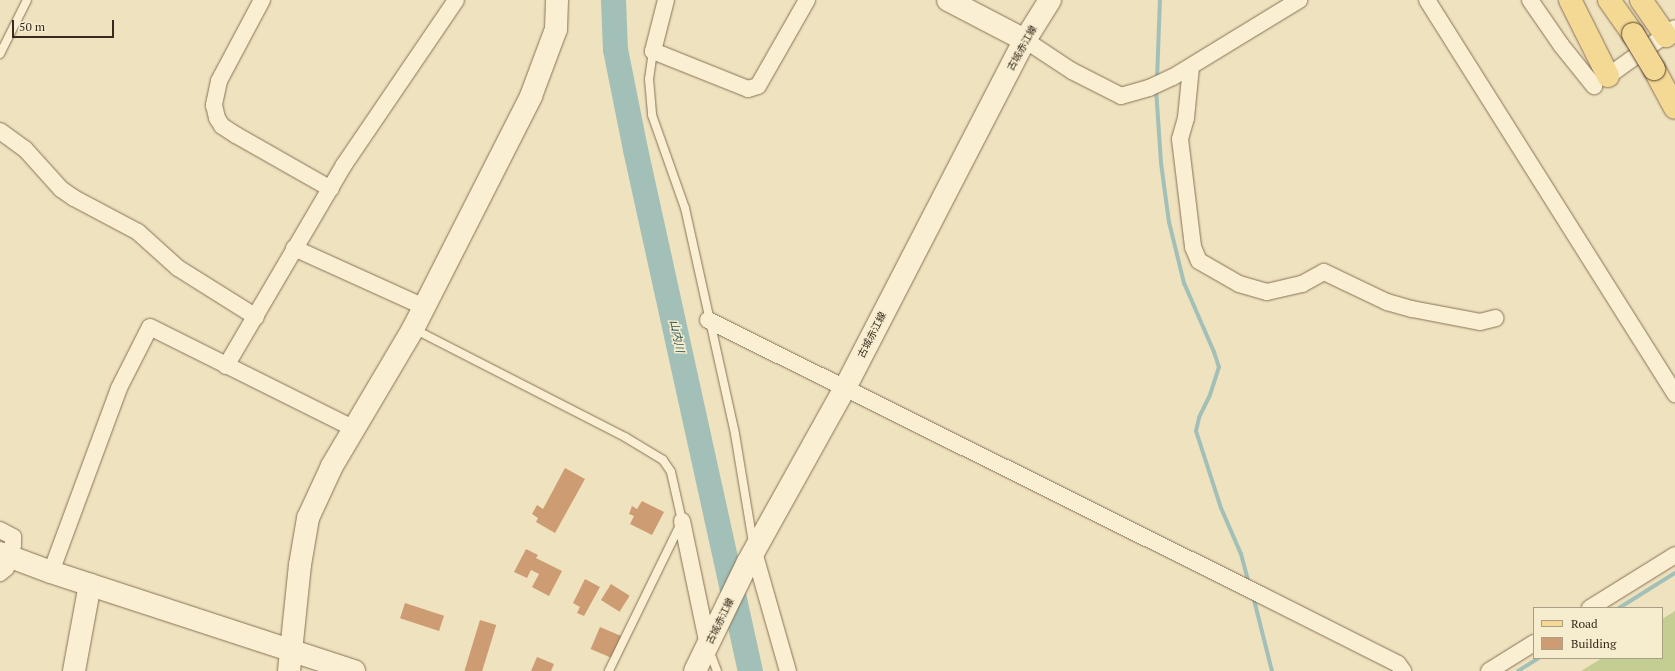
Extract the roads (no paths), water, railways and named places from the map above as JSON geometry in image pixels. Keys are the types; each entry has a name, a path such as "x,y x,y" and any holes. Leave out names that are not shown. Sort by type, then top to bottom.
{"main road":[{"path":"1570,0 1601,81"},
{"path":"1609,0 1633,34 1675,108"},
{"path":"1641,0 1670,32"}],"street":[{"path":"262,0 219,81 214,105 217,118 222,126 236,135 331,189"},
{"path":"226,366 344,165 456,0"},
{"path":"290,661 300,566 308,518 332,466 413,329 530,96 556,29 558,0"},
{"path":"666,0 653,51 748,89 758,86 807,0"},
{"path":"948,0 1026,40 1072,71 1121,96 1149,88 1191,67 1299,0"},
{"name":"古城赤江線","path":"694,671 751,557 845,388 1026,40 1050,0"},
{"path":"1427,0 1675,394"},
{"path":"1530,0 1561,45 1601,81 1670,32"},
{"path":"1191,67 1186,118 1180,138 1193,247 1199,262 1239,284 1267,292 1302,284 1324,272 1387,302 1412,309 1480,322 1496,318"},
{"path":"0,131 24,150 61,189 74,198 138,232 178,268 256,317"},
{"path":"294,248 424,307"},
{"path":"708,320 1071,499 1398,664 1403,671"},
{"path":"51,572 118,388 150,327 355,429"},
{"path":"682,521 710,640"},
{"path":"0,530 13,538 13,545 3,561 51,572 90,584 290,661 354,671"},
{"path":"1592,607 1675,555"},
{"path":"751,557 788,671"},
{"path":"74,671 90,584"},
{"path":"1489,671 1533,644"}],"lane":[{"path":"0,54 28,0"},
{"path":"653,51 649,79 652,114 685,208 708,320 735,434 751,557"},
{"path":"413,329 625,437 663,460 671,472 682,521 609,671"},
{"path":"710,640 717,671"}],"waterway":[{"name":"山内川","path":"613,0 615,49 635,149 750,671"},
{"path":"1157,80 1160,0"},
{"path":"1156,89 1161,163 1169,222 1184,283 1219,367 1210,395 1199,418 1196,431 1221,508 1241,554 1249,584"},
{"path":"1621,607 1675,573"},
{"path":"1253,596 1272,671"},
{"path":"1518,671 1537,659"}]}
